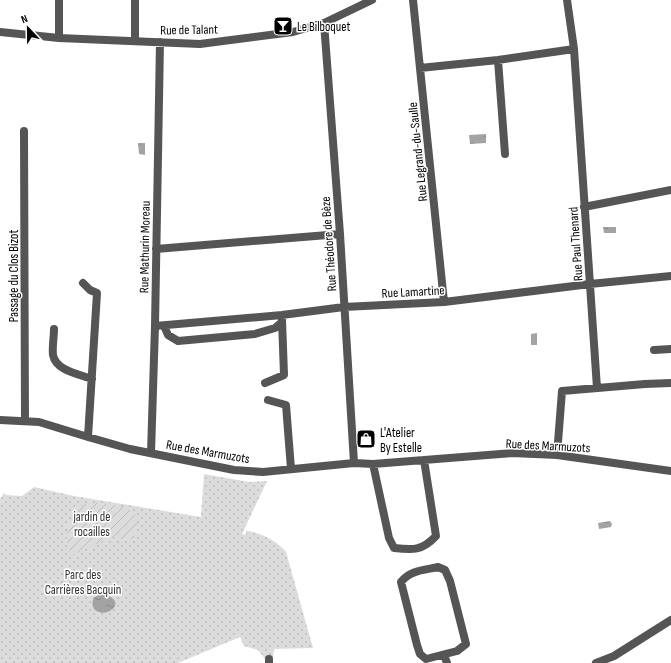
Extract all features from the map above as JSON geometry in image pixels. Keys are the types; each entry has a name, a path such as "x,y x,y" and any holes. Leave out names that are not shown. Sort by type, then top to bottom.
{"street":[{"path":"59,0 59,38"},
{"path":"135,0 135,40"},
{"name":"Rue de Talant","path":"0,32 59,38 135,40 200,44 293,32 324,23 372,0"},
{"name":"Rue Legrand-du-Saulle","path":"413,0 444,302"},
{"name":"Rue Paul Thenard","path":"567,0 574,49 597,388"},
{"name":"Rue Théodore de Bèze","path":"324,23 340,234 354,464"},
{"name":"Rue Mathurin Moreau","path":"151,453 155,326 160,42"},
{"path":"420,68 498,60 574,49"},
{"path":"498,60 505,154"},
{"name":"Passage du Clos Bizot","path":"24,130 25,421"},
{"path":"584,207 671,190"},
{"path":"156,249 340,234"},
{"name":"Rue Lamartine","path":"155,326 282,319 344,307 444,302 590,284 671,276"},
{"path":"83,283 90,290 97,293 88,438"},
{"path":"164,326 168,335 178,340 255,334 275,328 282,319"},
{"path":"265,383 284,375 282,319"},
{"path":"54,329 53,355 58,364 67,371 81,374 92,380"},
{"path":"654,350 671,349"},
{"path":"557,455 562,391 671,383"},
{"path":"268,400 286,406 291,469"},
{"name":"Rue des Marmuzots","path":"0,420 39,422 88,438 234,470 263,472 354,464 373,464 508,454 557,455 671,471"},
{"path":"373,464 389,538 394,548 412,550 430,543 436,536 424,460"},
{"path":"438,567 445,570 450,581 466,644 457,651 444,654 426,659 420,654 400,582 406,576 418,571 438,567"},
{"path":"596,663 614,656 671,620"},
{"path":"444,654 447,663"}],"green space":[{"name":"Parc des Carrières Bacquin","path":"204,474 249,482 267,481 242,534 246,535 246,531 251,531 262,535 278,544 286,552 313,648 274,649 273,658 266,660 258,650 244,646 240,637 178,663 0,663 0,499 4,493 6,495 22,496 34,487 74,496 201,517"},
{"name":"jardin de rocailles","path":"98,503 119,506 133,513 137,522 134,539 109,538 72,555 67,545 67,530 71,519 77,509 82,506"}],"water":[{"path":"486,134 486,143 470,144 469,135"},
{"path":"138,143 145,143 145,155 139,154"},
{"path":"603,227 616,227 616,233 604,233"},
{"path":"537,333 537,345 531,345 531,334"},
{"path":"610,521 612,524 611,527 599,529 598,523"},
{"path":"102,594 115,601 113,608 104,613 94,609 92,603 95,597"}],"place":[{"name":"Le Bilboquet","path":"283,26"},
{"name":"L'Atelier By Estelle","path":"366,439"}]}
